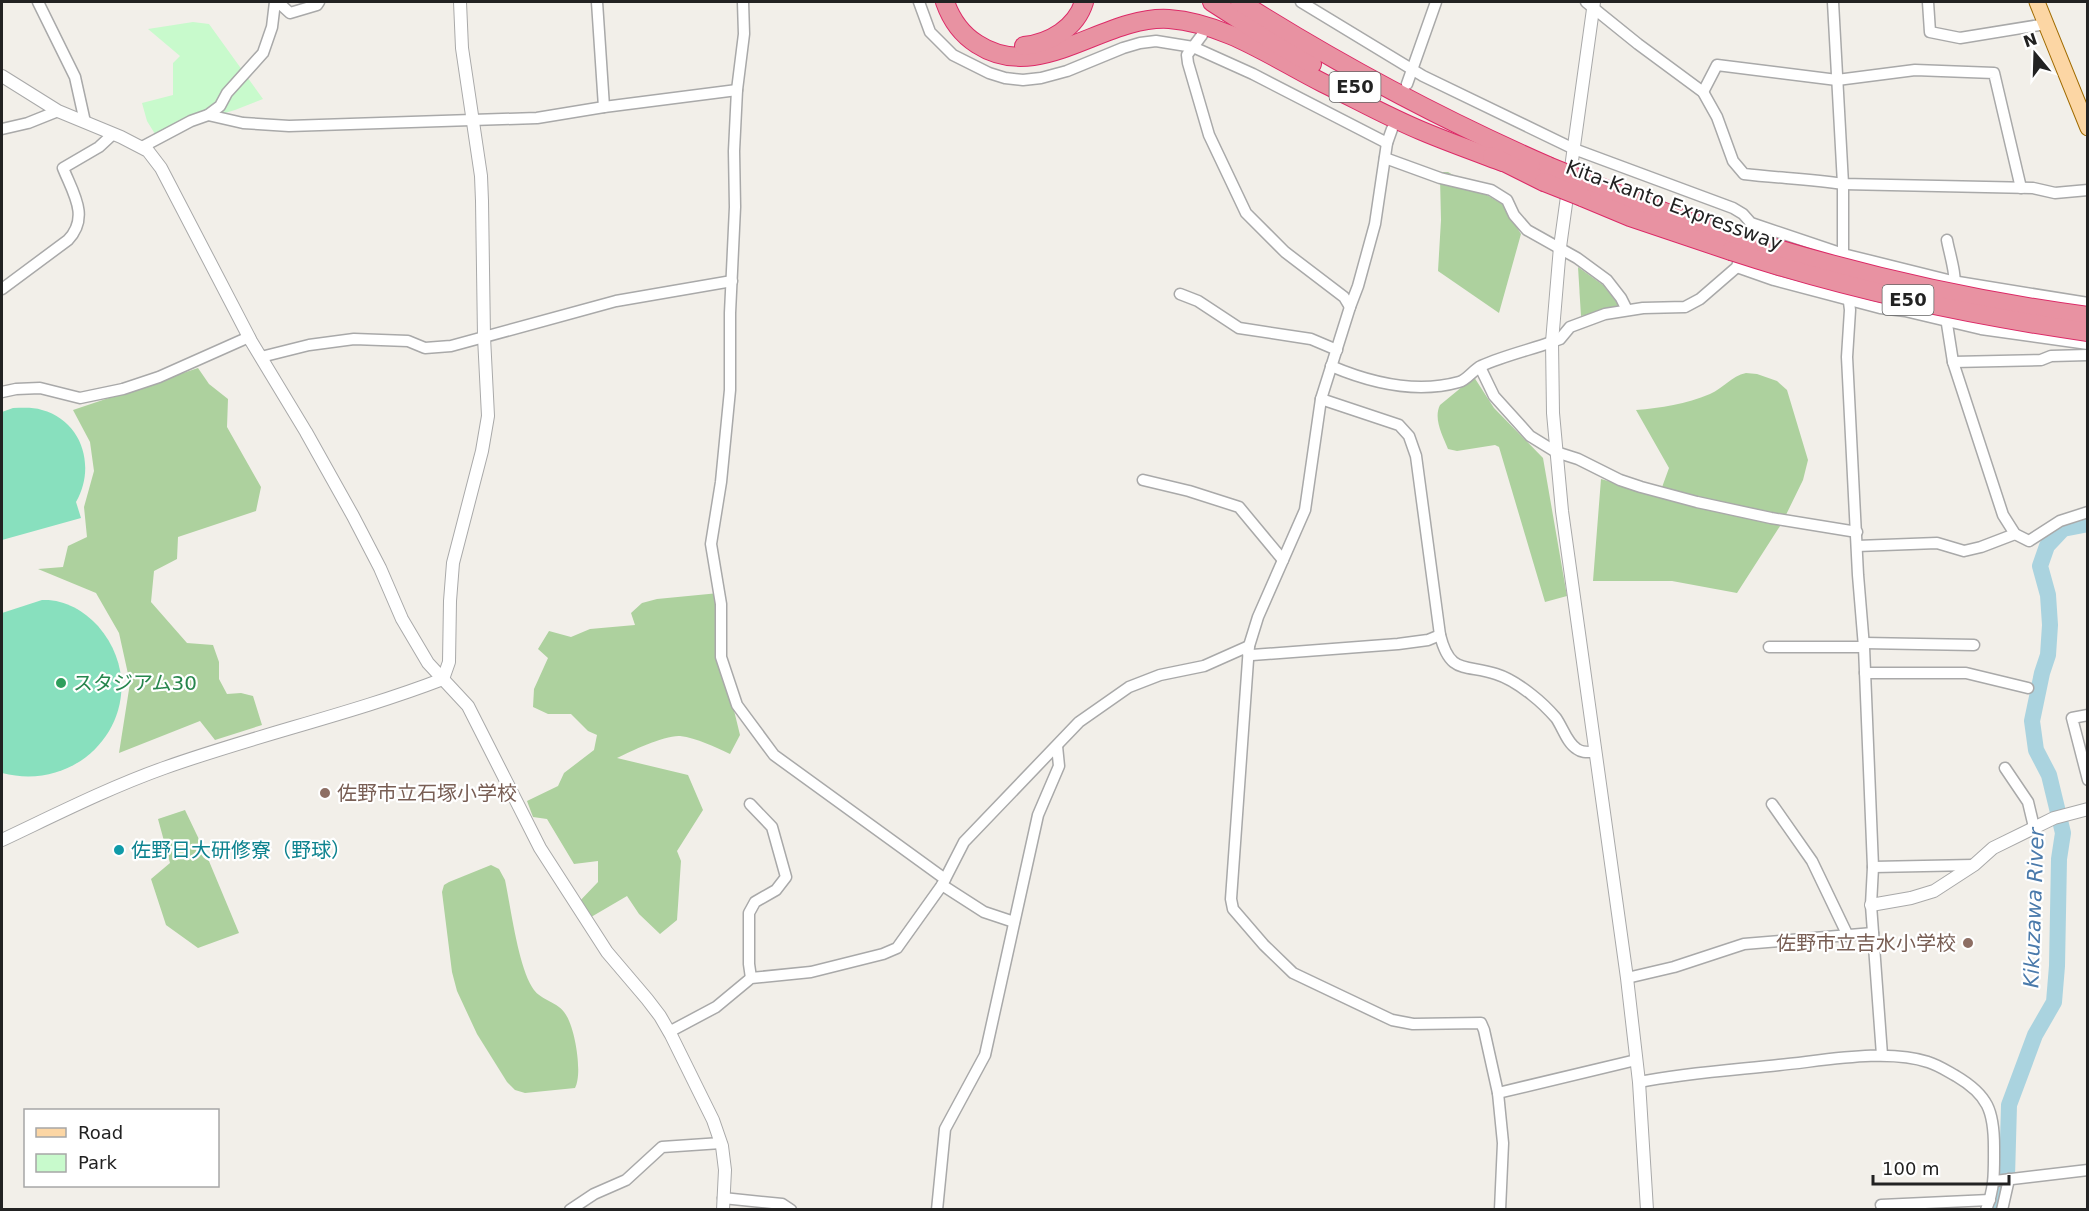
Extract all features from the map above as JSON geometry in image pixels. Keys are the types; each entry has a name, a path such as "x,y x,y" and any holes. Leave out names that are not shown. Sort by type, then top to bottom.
{"highway":[{"path":"945,2 954,22 973,42 996,54 1011,57 1052,53 1115,27 1142,20 1169,19 1210,27 1422,131 1503,162"},
{"path":"958,2 972,26 982,35 1006,45 1021,47 1036,45 1064,31 1075,20 1084,2"},
{"name":"Kita-Kanto Expressway","path":"1212,2 1279,45 1328,72 1425,124 1503,162 1546,174 1583,189 1665,212 1735,252 1819,278 1917,302 2088,332"},
{"name":"Kita-Kanto Expressway","path":"1240,2 1336,59 1546,174"},
{"path":"1254,2 1286,21 1336,59"},
{"name":"Kita-Kanto Expressway","path":"1735,252 1819,262 1917,286 2088,316"}],"main road":[{"path":"2041,3 2046,24 2088,128"}],"street":[{"path":"38,2 75,77 85,122"},
{"path":"142,147 191,121 208,115 220,106 227,93 263,53 277,2 290,13 317,5 319,2"},
{"path":"443,679 449,662 453,563 487,423 481,176 462,48 460,2"},
{"path":"597,2 604,107"},
{"path":"743,2 744,34 737,90 734,151 735,207 730,390 721,482 711,544 721,604 721,657 737,705 774,755 984,912 1014,922"},
{"path":"919,2 930,32 953,55 989,73 1005,78 1023,80 1041,78 1140,43 1156,41 1193,47 1207,51 1387,142"},
{"path":"1300,2 1411,70 1574,149 1733,208 1751,223 1843,254 1955,281 2088,303"},
{"path":"1407,84 1436,2"},
{"path":"1833,2 1843,184 1843,254 1849,299 1847,357 1864,645 1873,867 1871,905 1882,1055"},
{"path":"1928,2 1930,32 1960,38 2046,24"},
{"path":"1591,3 1638,44 1703,92 1717,117 1733,161 1744,174 1843,184 2033,188 2055,193 2088,190"},
{"path":"1591,3 1560,247 1552,342 1556,452 1627,978 1639,1082 1647,1209"},
{"path":"1202,35 1187,55 1199,105 1209,135 1246,213 1285,252 1344,297 1350,307"},
{"path":"1703,92 1717,65 1837,80 1915,70 1994,73 2021,188"},
{"path":"2,76 58,111 142,147 161,168 249,337 353,516 380,568 402,619 428,663 468,706 540,848 552,867 607,952 647,999 669,1032 713,1120 721,1143 725,1170 723,1204 782,1204 791,1209"},
{"path":"208,115 243,123 289,126 537,118 737,90"},
{"path":"2,129 28,123 58,111"},
{"path":"1392,129 1387,142 1375,224 1358,286 1321,399 1305,510 1258,617 1249,649 1231,899 1233,909 1264,945 1293,973 1392,1020 1413,1024 1481,1023 1498,1093 1503,1143 1500,1209"},
{"path":"2,289 68,240 75,232 79,224 79,213 63,168 99,147 114,134"},
{"path":"1385,158 1440,178 1491,190 1507,200 1514,215 1527,230 1560,247 1608,280 1627,310"},
{"path":"1331,366 1399,387 1422,387 1461,382 1480,367 1560,339 1570,327 1605,314 1643,308 1685,306 1700,299 1735,252 1751,223"},
{"path":"1947,240 1955,281 1948,322 1949,348 2003,515 2015,534 2029,541 2060,520 2088,512"},
{"path":"1735,252 1764,277 1948,322 2048,340 2088,344"},
{"path":"261,357 309,345 354,339 408,341 425,348 452,346 616,301 732,281"},
{"path":"1180,294 1198,301 1239,328 1311,339 1337,350"},
{"path":"2048,340 2055,298"},
{"path":"2,392 40,388 80,398 91,396 159,377 249,337"},
{"path":"1953,362 2041,360 2051,356 2088,355"},
{"path":"1480,367 1494,396 1530,436 1556,452 1578,459 1620,480 1641,487 1761,516 1857,532"},
{"path":"1321,399 1399,425 1409,436 1416,456 1440,635 1446,653 1455,664 1495,674 1514,683 1546,707 1575,748 1583,752 1595,752"},
{"path":"1143,480 1208,496 1239,507 1283,560"},
{"path":"1857,546 1937,543 1964,550 1981,547 2015,534"},
{"path":"1249,649 1252,655 1398,644 1428,640 1440,635"},
{"path":"1769,648 1974,645"},
{"path":"669,1032 716,1007 751,978 811,972 883,954 897,948 944,882 964,843 1079,722 1129,687 1160,675 1204,666 1249,649"},
{"path":"1865,673 1966,673 2028,688"},
{"path":"2,840 118,786 157,771 393,697 443,679"},
{"path":"2088,715 2072,718 2088,780"},
{"path":"936,1209 945,1129 984,1055 1038,814 1059,766 1057,746"},
{"path":"2006,768 2028,802 2034,827"},
{"path":"750,804 772,827 786,877 776,890 754,902 749,913 748,964 751,978"},
{"path":"1772,804 1812,861 1848,936"},
{"path":"1871,905 1911,898 1934,891 1974,865 1994,848 2054,818 2088,809"},
{"path":"1873,867 1974,865"},
{"path":"1627,978 1674,967 1744,944 1873,933"},
{"path":"1639,1082 1680,1075 1882,1055 1926,1061 1941,1067 1978,1090 1988,1105 1994,1124 1995,1181 1988,1205 1881,1205"},
{"path":"1498,1093 1636,1060"},
{"path":"570,1209 594,1194 626,1180 662,1147 721,1143"},
{"path":"1995,1181 2088,1170"},
{"path":"2002,1209 2008,1179"}],"green space":[{"path":"193,22 209,24 263,99 235,110 155,134 147,121 142,103 173,95 173,63 180,56 148,29"},
{"path":"1443,172 1448,172 1502,204 1521,234 1499,313 1438,271 1441,220 1440,178"},
{"path":"1578,267 1603,285 1622,309 1581,316"},
{"path":"198,368 209,384 228,399 227,427 261,487 256,511 178,537 177,559 154,571 151,602 187,643 213,645 219,662 219,679 227,694 241,693 253,696 262,725 215,740 200,721 119,753 130,683 119,633 96,593 38,569 63,567 68,546 87,537 84,507 94,471 90,442 73,410"},
{"path":"1746,373 1777,381 1787,390 1808,460 1803,480 1782,523 1737,593 1672,581 1593,581 1601,479 1650,493 1661,490 1669,468 1636,410 1673,405 1701,397"},
{"path":"1474,377 1494,408 1543,458 1567,596 1545,602 1499,447 1495,445 1457,451 1448,449 1441,433 1438,422 1440,405"},
{"path":"13,408 42,410 67,424 82,447 85,475 76,502 81,518 2,540 2,412"},
{"path":"719,593 721,657 740,735 730,754 699,741 674,736 617,758 688,775 703,810 677,851 681,861 677,920 660,934 639,914 627,896 586,920 576,905 598,882 598,861 574,864 547,819 533,817 527,801 558,786 564,773 594,750 597,735 588,731 571,714 548,714 533,707 534,689 548,658 538,649 549,631 571,637 590,629 635,625 631,613 642,603 657,599"},
{"name":"スタジアム30","path":"42,600 58,601 73,607 98,626 115,654 121,682 118,710 107,735 88,755 64,770 34,776 2,773 2,613"},
{"path":"185,810 239,933 198,948 166,925 151,879 170,863 158,819"},
{"path":"491,865 499,869 505,880 519,951 532,987 539,995 561,1008 568,1018 578,1061 575,1088 525,1093 515,1090 507,1082 477,1034 457,991 452,972 442,892 444,885 449,882"}],"waterway":[{"name":"Kikuzawa River","path":"1997,1210 2007,1177 2009,1105 2035,1035 2054,1002 2057,966 2059,859 2063,833 2049,775 2036,750 2032,721 2048,655 2050,625 2048,595 2040,566 2047,546 2063,529 2088,524"}],"place":[{"name":"スタジアム30","path":"61,683"},
{"name":"佐野市立石塚小学校","path":"325,793"},
{"name":"佐野日大研修寮（野球）","path":"119,850"},
{"name":"佐野市立吉水小学校","path":"1968,943"}]}
